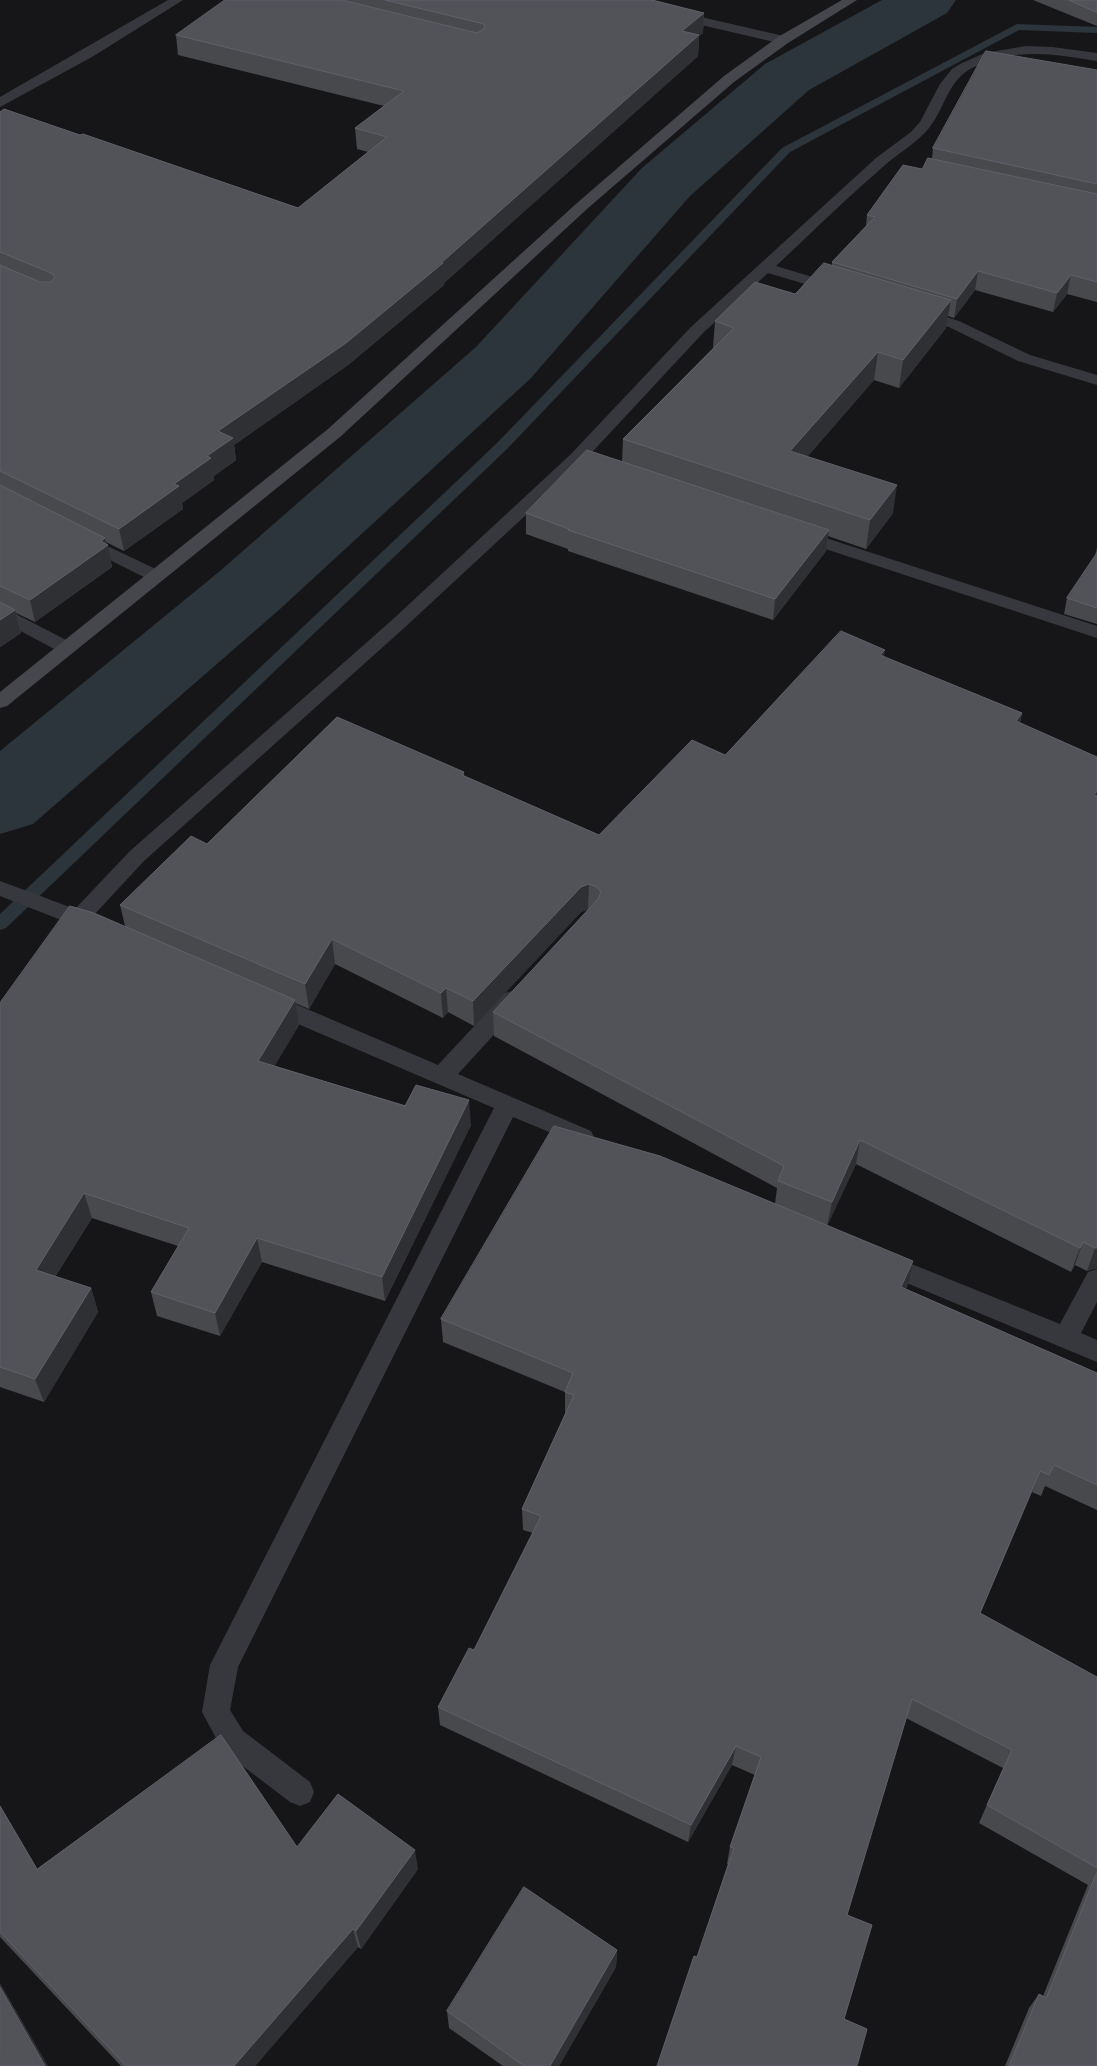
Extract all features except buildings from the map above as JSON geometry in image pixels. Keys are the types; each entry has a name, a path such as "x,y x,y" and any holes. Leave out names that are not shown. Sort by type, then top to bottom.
{"main road":[{"path":"0,702 334,433 588,201 729,79 783,40 851,0"}],"street":[{"path":"0,103 87,54 177,0"},
{"path":"661,12 783,40"},
{"path":"78,919 143,850 583,461 697,330 765,267 888,163 924,125 950,78 968,63 990,56 1037,50 1097,57"},
{"path":"765,267 849,292"},
{"path":"902,308 954,324 1024,358 1097,380"},
{"path":"779,528 1097,632"},
{"path":"68,531 156,576"},
{"path":"0,612 67,648"},
{"path":"0,888 107,932"},
{"path":"441,1077 525,986"},
{"path":"252,995 600,1145"},
{"path":"300,1792 233,1741 216,1712 224,1665 507,1105"},
{"path":"862,1253 1097,1351"},
{"path":"1066,1338 1097,1279"}],"waterway":[{"path":"0,801 250,590 503,363 666,182 787,77 926,0"},
{"path":"0,924 502,446 786,150 1017,27 1097,30"}]}
